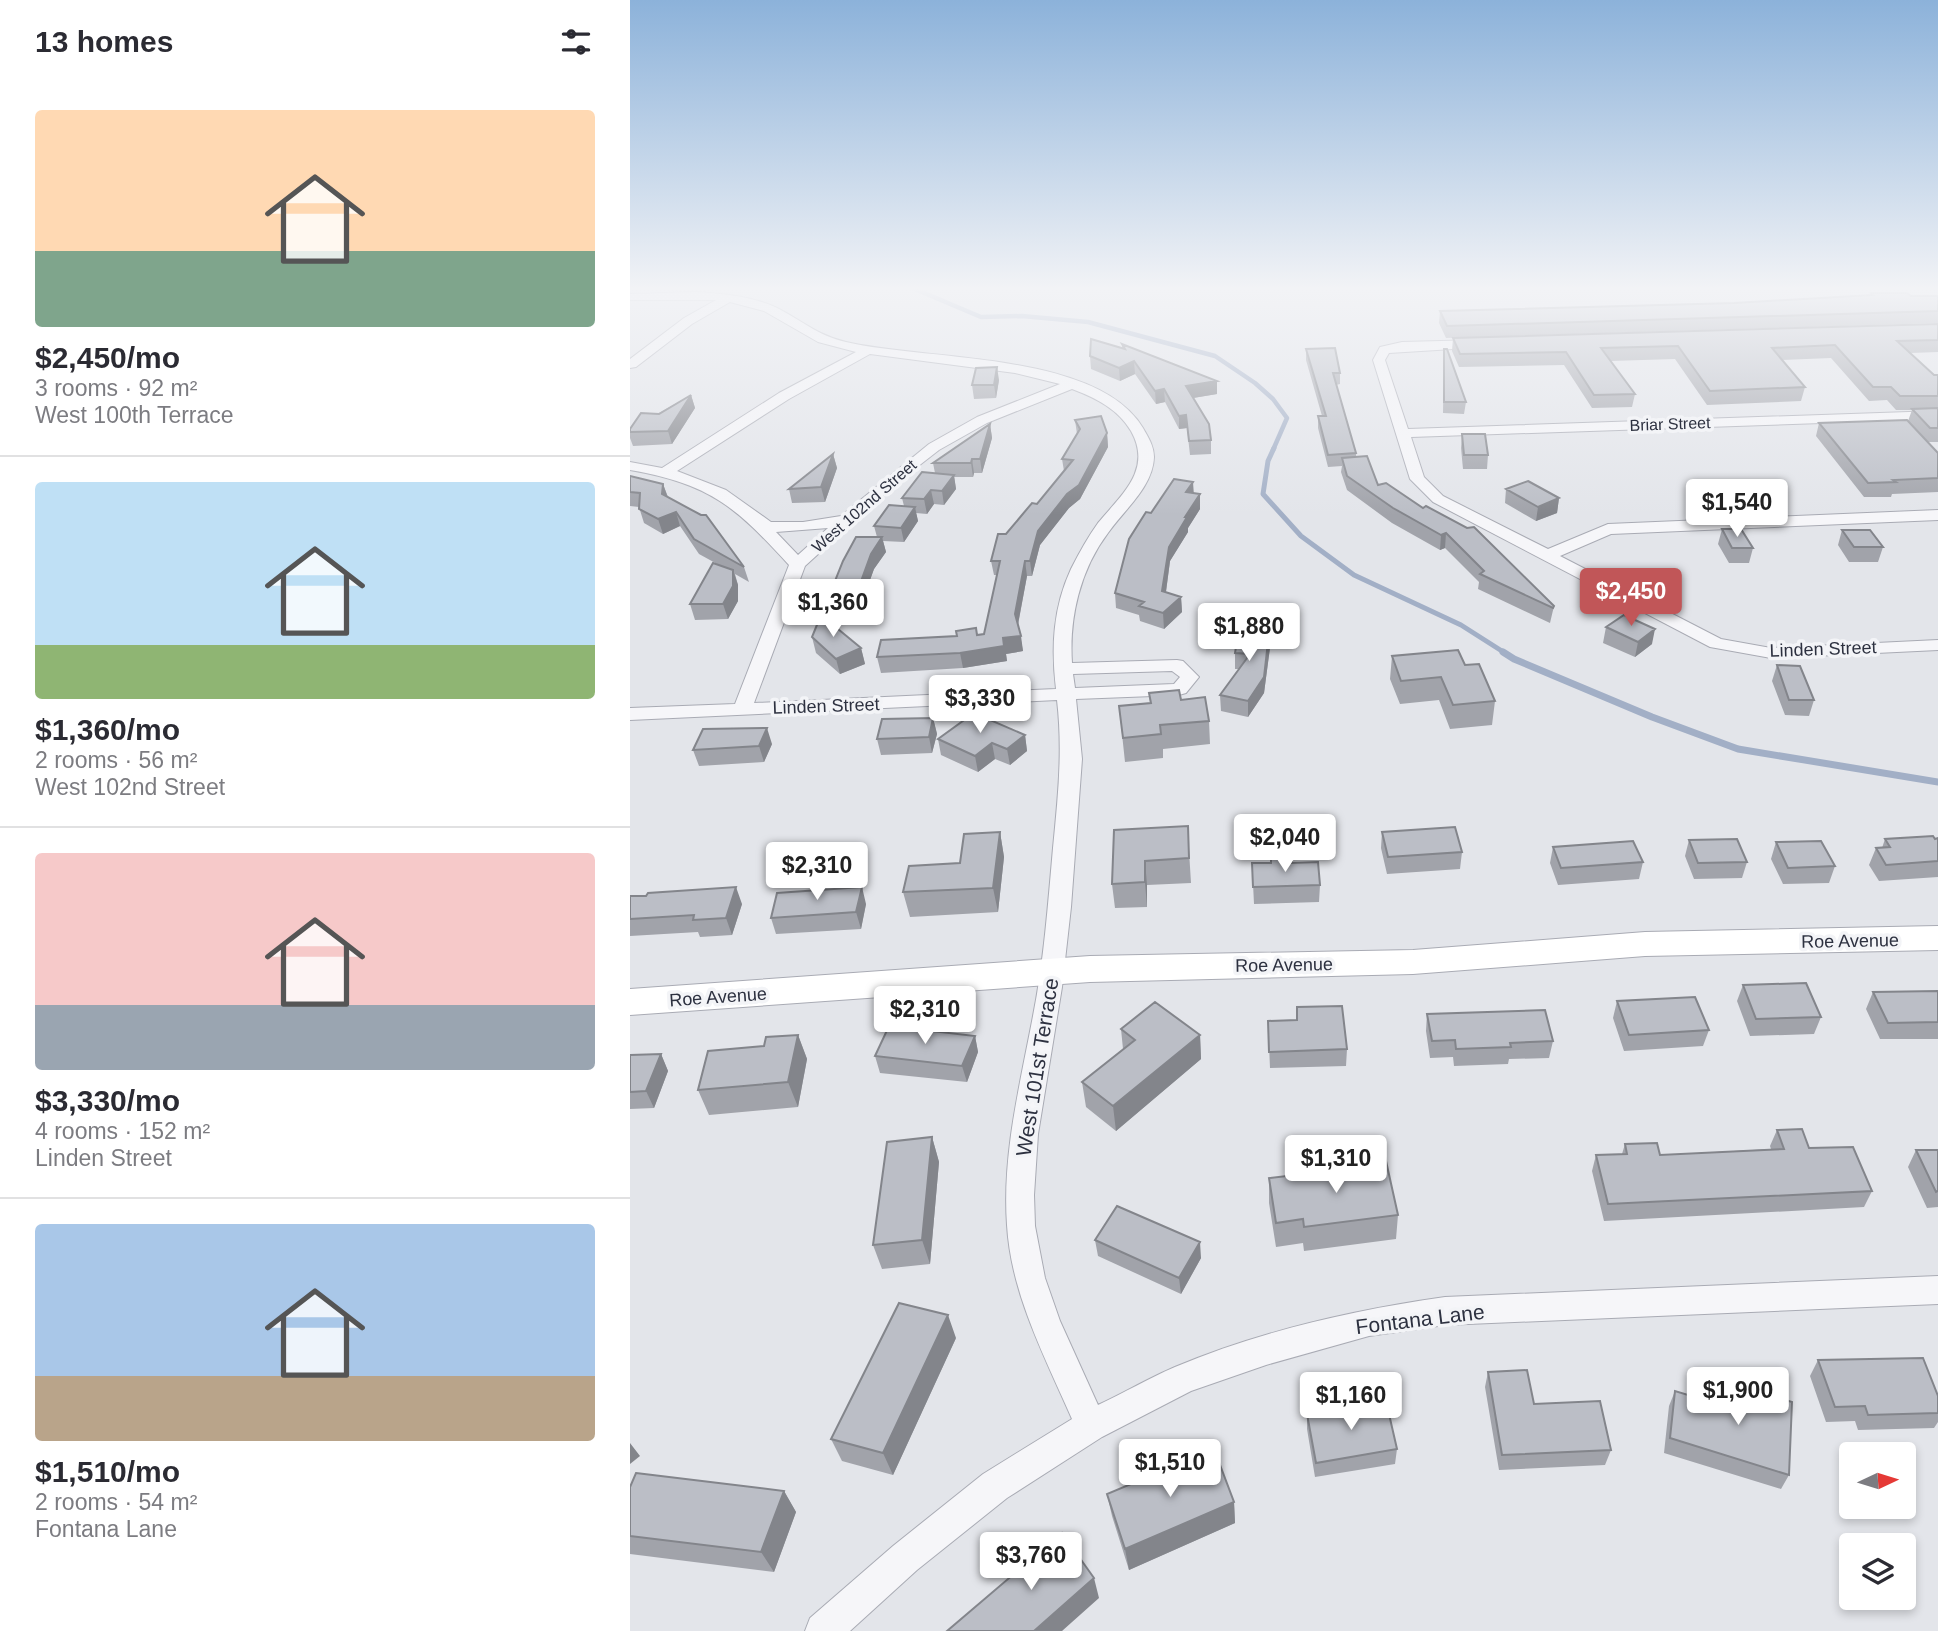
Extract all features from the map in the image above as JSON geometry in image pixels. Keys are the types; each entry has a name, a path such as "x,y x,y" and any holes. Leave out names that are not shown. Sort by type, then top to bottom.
{"main road":[{"name":"Roe Avenue","path":"630,1002 1052,972 1413,961 1645,944 1938,938"}],"street":[{"path":"664,473 802,386 845,363"},
{"name":"West 101st Terrace","path":"976,363 1011,367 1072,384 1097,395 1130,417 1141,433 1146,447 1146,463 1142,477 1098,536 1071,590 1063,623 1065,696 1072,754 1052,972 1021,1155 1020,1205 1025,1256 1038,1301 1091,1426"},
{"name":"Linden Street","path":"1380,363 1418,479 1424,489 1546,556 1709,639 1746,650 1771,653 1938,645"},
{"name":"West 102nd Street","path":"742,709 797,564 910,465 956,433 1004,410 1072,384"},
{"name":"Briar Street","path":"1402,433 1938,415"},
{"path":"630,466 664,473 723,495 751,514 797,564"},
{"path":"1546,556 1608,529 1938,515"},
{"path":"760,524 785,527 847,520"},
{"path":"1064,669 1177,666 1189,677 1180,690 1065,696"},
{"name":"Linden Street","path":"630,714 1065,696"},
{"name":"Fontana Lane","path":"823,1631 905,1558 995,1486 1091,1426 1183,1379 1266,1350 1369,1322 1445,1311 1938,1290"}],"building":[{"path":"1107,363 1129,363 1119,368"},
{"path":"1135,363 1171,363 1217,381 1186,386 1209,424 1211,440 1189,441 1186,415 1179,416 1164,389 1155,391"},
{"path":"1310,363 1338,363 1340,373 1333,373 1356,453 1328,455 1318,416 1326,416"},
{"path":"1444,363 1452,363 1466,402 1444,402"},
{"path":"1573,363 1612,363 1635,394 1594,395"},
{"path":"1690,363 1785,363 1805,387 1710,391"},
{"path":"1851,363 1921,363 1934,375 1938,375 1938,396 1900,396 1891,387 1873,387"},
{"path":"997,367 994,385 972,385 976,368"},
{"path":"691,395 668,431 630,432 641,413 659,414"},
{"path":"1938,408 1938,428 1930,428 1912,409"},
{"path":"1101,416 1107,433 1079,485 1067,494 1038,531 1030,561 1025,561 1015,614 1021,636 1003,638 1004,646 960,653 877,657 881,640 957,636 956,631 976,628 977,635 984,634 1000,561 991,561 998,534 1006,534 1032,503 1037,504 1073,460 1062,459 1080,429 1075,420"},
{"path":"1907,420 1938,453 1938,478 1868,483 1819,423"},
{"path":"990,424 980,459 972,459 971,463 933,463"},
{"path":"1462,434 1485,434 1488,455 1464,455"},
{"path":"833,454 821,487 789,489"},
{"path":"1367,456 1378,485 1386,483 1423,508 1426,506 1467,528 1474,527 1554,606 1553,608 1480,574 1484,571 1446,533 1441,535 1393,508 1347,476 1342,458"},
{"path":"922,472 954,475 942,491 931,490 924,499 902,498"},
{"path":"630,476 663,484 662,494 701,515 706,515 744,567 694,539 676,512 658,519 639,509 640,493 630,492"},
{"path":"1174,479 1193,482 1186,492 1200,494 1169,547 1162,591 1181,597 1163,613 1139,606 1144,602 1115,593 1129,539 1146,512 1151,513"},
{"path":"1528,481 1559,498 1538,507 1506,489"},
{"path":"889,505 915,507 901,528 874,526"},
{"path":"1722,529 1741,529 1753,548 1732,548"},
{"path":"1842,530 1870,530 1883,547 1854,547"},
{"path":"856,537 882,537 871,554 852,606 825,606 843,561"},
{"path":"713,563 733,570 733,586 723,604 690,604"},
{"path":"821,615 861,648 836,659 812,637"},
{"path":"1624,615 1655,629 1638,642 1606,627"},
{"path":"1270,624 1264,677 1248,701 1220,695 1250,654 1235,653 1239,628 1267,629"},
{"path":"1458,650 1465,665 1479,664 1495,701 1453,705 1441,677 1401,681 1392,656"},
{"path":"1777,665 1800,666 1814,700 1789,700"},
{"path":"1179,690 1181,700 1205,697 1209,721 1160,725 1161,734 1123,738 1119,706 1151,703 1149,693"},
{"path":"974,713 1025,735 1007,749 992,743 975,756 938,739"},
{"path":"933,718 929,737 877,739 882,719"},
{"path":"767,728 759,746 693,750 703,729"},
{"path":"1188,826 1189,858 1145,861 1145,882 1112,884 1114,830"},
{"path":"1455,827 1462,852 1388,857 1382,832"},
{"path":"1000,832 993,888 903,892 909,866 960,863 964,834"},
{"path":"1938,838 1938,861 1886,865 1876,848 1890,847 1885,839"},
{"path":"1737,839 1747,862 1698,863 1689,840"},
{"path":"1633,841 1643,862 1561,868 1553,847"},
{"path":"1821,841 1835,866 1788,868 1776,842"},
{"path":"1271,858 1292,858 1292,863 1318,862 1320,885 1253,887 1252,863 1271,863"},
{"path":"736,887 726,918 693,920 694,915 630,919 630,896"},
{"path":"862,887 856,912 771,918 777,893"},
{"path":"1806,983 1821,1017 1756,1019 1743,985"},
{"path":"1938,991 1938,1022 1888,1023 1873,992"},
{"path":"1695,997 1709,1030 1629,1035 1617,1001"},
{"path":"1155,1002 1200,1035 1113,1106 1082,1082 1135,1040 1121,1029"},
{"path":"1342,1006 1347,1049 1269,1052 1268,1021 1297,1020 1297,1007"},
{"path":"1545,1010 1553,1041 1510,1043 1511,1047 1456,1049 1455,1040 1432,1041 1427,1014"},
{"path":"889,1026 975,1036 962,1066 875,1056"},
{"path":"798,1035 788,1082 698,1090 708,1051 764,1046 766,1037"},
{"path":"661,1054 646,1091 630,1092 630,1055"},
{"path":"1802,1129 1809,1148 1853,1147 1872,1191 1608,1204 1596,1155 1627,1154 1625,1144 1657,1143 1660,1155 1784,1149 1777,1130"},
{"path":"932,1137 922,1240 873,1245 887,1142"},
{"path":"1916,1150 1938,1150 1938,1191 1936,1192"},
{"path":"1384,1152 1398,1215 1304,1227 1303,1219 1276,1223 1269,1178 1312,1173 1313,1178 1363,1172 1359,1155"},
{"path":"1117,1206 1200,1242 1179,1278 1095,1240"},
{"path":"899,1303 948,1315 883,1453 831,1439"},
{"path":"1923,1358 1938,1396 1938,1413 1868,1415 1865,1406 1835,1407 1818,1360"},
{"path":"1527,1370 1534,1404 1600,1401 1611,1450 1502,1455 1488,1372"},
{"path":"1733,1384 1792,1402 1789,1475 1670,1438 1675,1391 1731,1408"},
{"path":"1386,1401 1397,1449 1316,1463 1307,1414"},
{"path":"1214,1449 1234,1502 1125,1549 1107,1494"},
{"path":"636,1473 784,1491 761,1552 630,1536 630,1487"},
{"path":"1062,1533 1094,1578 1034,1631 947,1631"}],"waterway":[{"path":"1226,363 1273,399 1287,418 1273,450"},
{"path":"1274,448 1268,461 1263,494 1301,536 1354,575 1461,625 1505,653"},
{"path":"1503,652 1652,717 1738,749 1938,782"}]}
